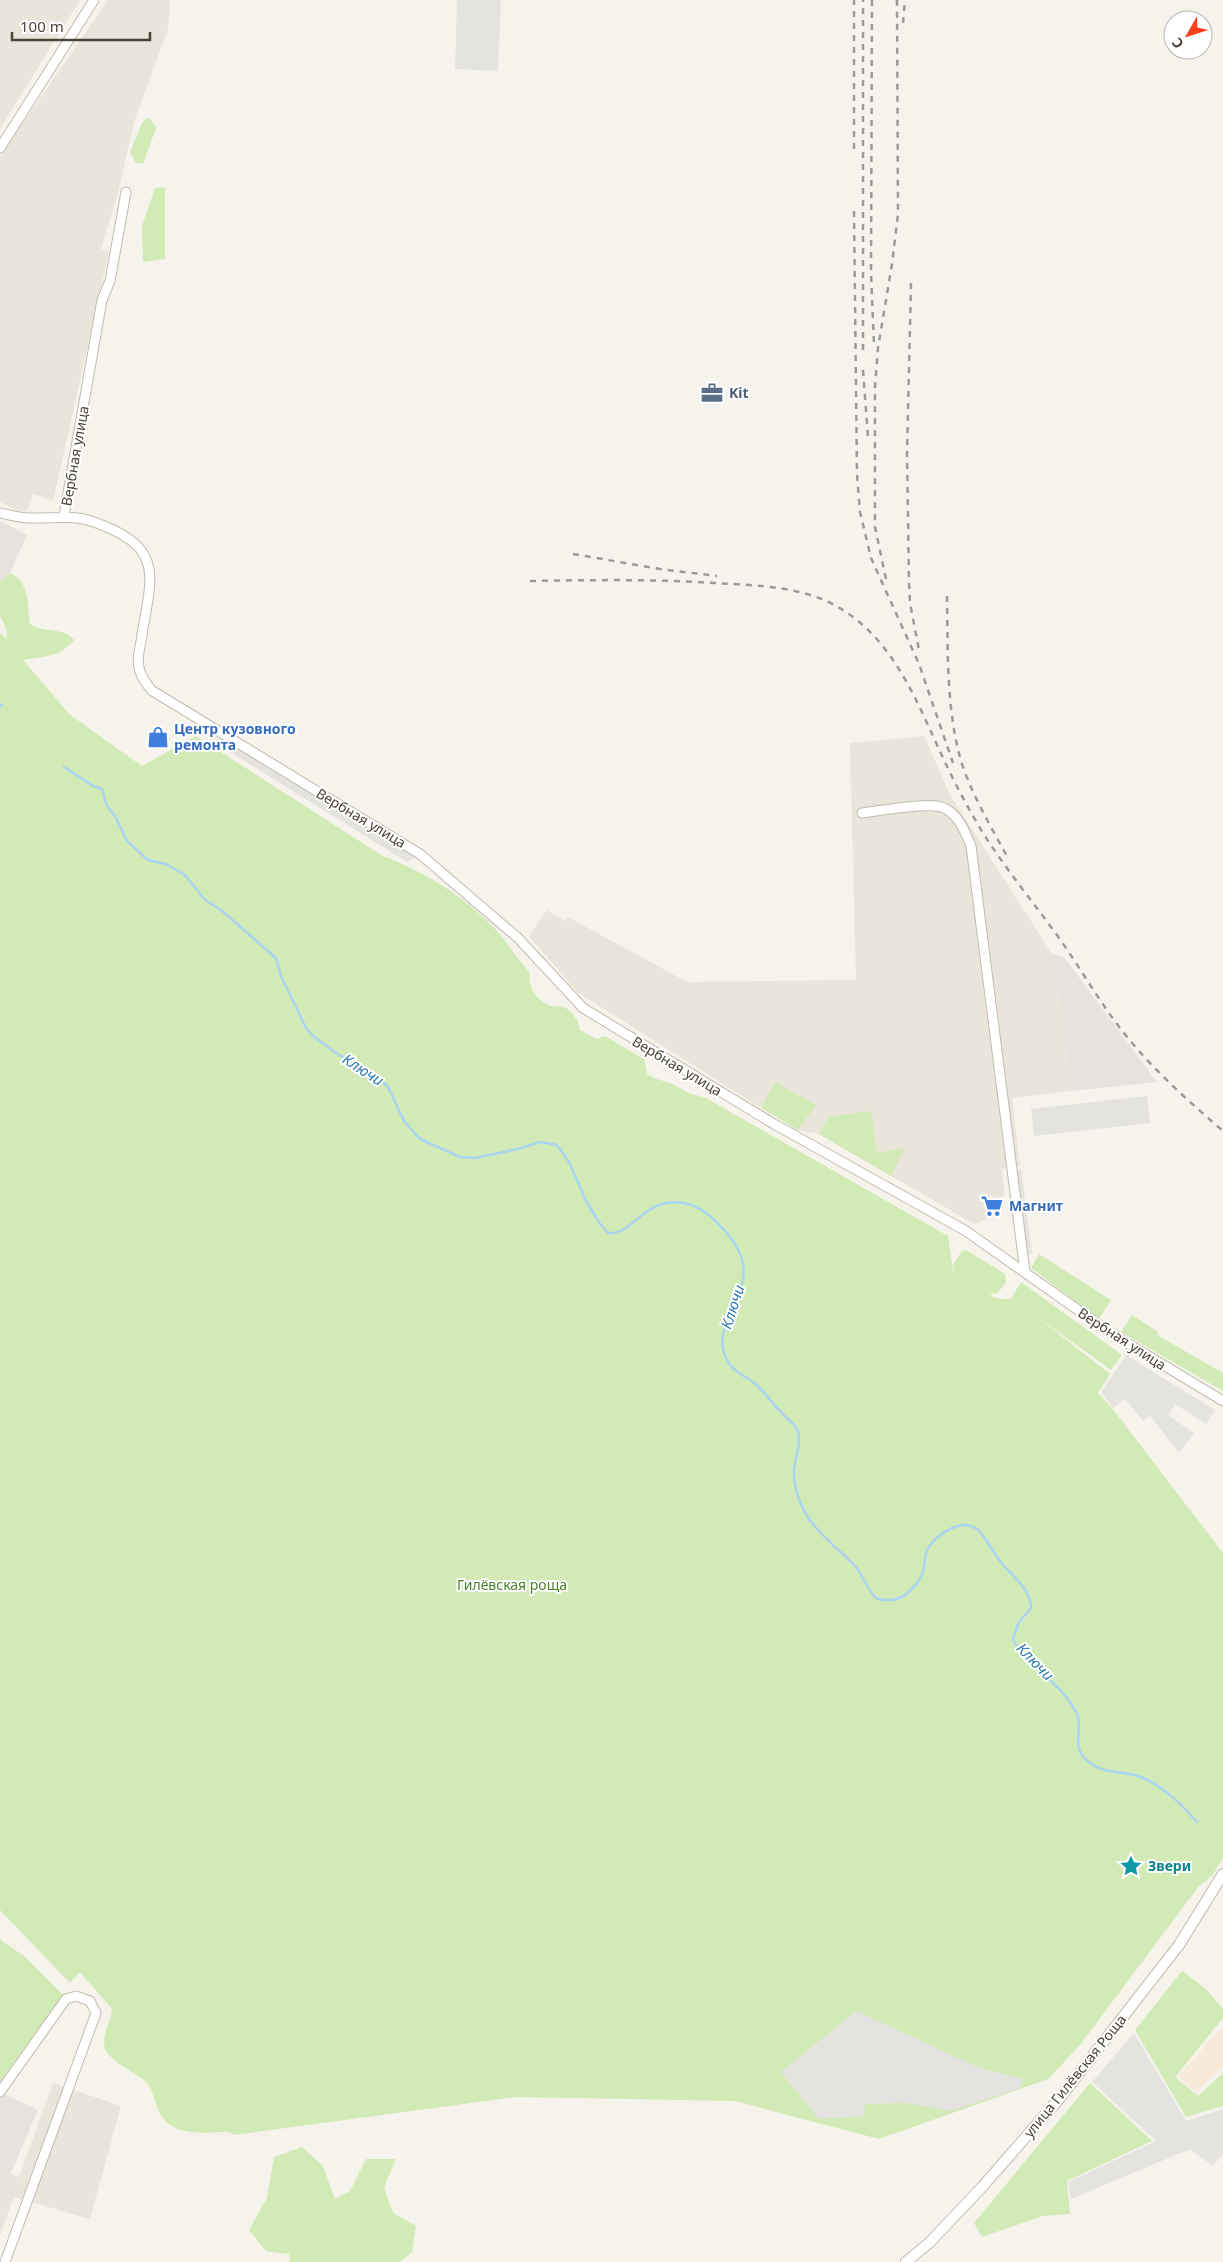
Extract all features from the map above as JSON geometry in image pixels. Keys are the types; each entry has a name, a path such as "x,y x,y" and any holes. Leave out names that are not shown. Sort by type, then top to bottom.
{"street":[{"path":"0,148 94,0"},
{"name":"Вербная улица","path":"126,192 110,281 102,300 64,516 93,522 112,530 140,547 147,558 151,577 138,661 141,675 151,690 420,854 518,938 583,1008 767,1120 989,1245 1112,1334 1223,1401"},
{"path":"0,513 30,518 64,516"},
{"path":"862,814 921,806 944,807 963,825 971,846 1025,1272"},
{"name":"улица Гилёвская Роща","path":"906,2262 930,2242 983,2186 1058,2099 1179,1944 1223,1874"},
{"path":"0,2092 66,2000 76,1996 90,2001 96,2013 5,2262"}],"shaded area":[{"path":"0,0 80,0 0,129"},
{"path":"108,0 170,0 168,29 134,122 118,193 101,249 109,252 53,501 33,494 27,511 18,511 0,502 0,156"},
{"path":"457,0 501,0 498,71 455,69"},
{"path":"0,521 27,535 10,573 0,582"},
{"path":"924,736 949,793 1052,954 1072,1091 1012,1098 1020,1166 1002,1169 1005,1202 995,1216 974,1224 819,1134 798,1130 577,992 529,936 547,910 565,921 568,917 687,982 856,980 850,743"},
{"path":"235,745 416,857 407,862 233,754"},
{"path":"1052,954 1064,957 1157,1082 1072,1091"},
{"path":"1147,1096 1150,1123 1034,1136 1031,1109"},
{"path":"1021,1169 1032,1254 1025,1255 1014,1170"},
{"path":"1126,1355 1215,1410 1206,1424 1175,1404 1168,1415 1194,1433 1179,1453 1150,1416 1143,1421 1125,1399 1113,1408 1101,1392"},
{"path":"856,2011 980,2068 1023,2079 1020,2088 951,2111 907,2103 865,2104 864,2116 819,2119 781,2072"},
{"path":"1223,2027 1223,2066 1196,2093 1178,2076"},
{"path":"1134,2033 1186,2121 1223,2109 1223,2154 1213,2166 1190,2149 1071,2199 1068,2182 1156,2141 1092,2082"},
{"path":"53,2083 121,2106 90,2219 14,2197 0,2234 0,2170 19,2177"},
{"path":"0,2092 38,2110 10,2175 0,2170"}],"green space":[{"path":"149,117 156,128 143,164 135,162 130,152 142,123"},
{"path":"165,187 165,259 143,262 142,226 155,188"},
{"name":"Гилёвская роща","path":"10,573 21,582 24,588 28,602 30,624 42,629 59,631 74,640 57,653 23,660 69,714 142,766 196,736 381,855 430,878 459,897 486,920 503,938 530,973 530,983 537,997 551,1006 566,1008 576,1018 580,1030 597,1039 605,1036 644,1059 647,1074 690,1093 704,1097 948,1236 953,1271 953,1265 961,1252 966,1250 1005,1274 1006,1282 998,1293 990,1294 992,1296 1000,1299 1011,1299 1021,1282 1122,1355 1111,1370 1036,1316 1110,1374 1098,1393 1112,1408 1223,1553 1223,1858 1212,1876 1199,1886 1080,2045 1048,2079 879,2139 735,2101 516,2097 234,2135 229,2132 190,2132 175,2128 164,2120 152,2091 145,2081 120,2065 105,2049 104,2039 112,2009 80,1972 70,1983 0,1910 0,633 7,639 6,628 0,616 0,582"},
{"path":"775,1082 816,1105 798,1130 761,1108"},
{"path":"871,1111 877,1153 905,1148 891,1176 819,1134 828,1117"},
{"path":"1039,1254 1111,1300 1099,1319 1031,1268"},
{"path":"1132,1315 1158,1332 1157,1335 1223,1373 1223,1391 1121,1332"},
{"path":"0,1937 2,1941 24,1956 63,1995 0,2082"},
{"path":"1182,1971 1205,1988 1223,2009 1223,2018 1175,2077 1198,2096 1223,2073 1223,2106 1186,2117 1135,2030"},
{"path":"1090,2083 1152,2141 1067,2181 1070,2214 1043,2216 982,2237 974,2223"},
{"path":"302,2147 323,2166 335,2199 350,2191 366,2159 396,2159 384,2187 393,2213 416,2226 412,2252 400,2262 290,2262 289,2254 266,2251 249,2230 267,2198 274,2157"}],"waterway":[{"name":"Ключи","path":"64,767 93,786 102,789 107,806 115,816 127,841 148,860 166,864 185,875 205,900 221,910 276,958 281,976 306,1028 313,1036 336,1053 380,1079 388,1087 404,1121 420,1139 460,1157 475,1158 518,1149 540,1142 557,1145 569,1162 586,1201 608,1233 617,1232 625,1228 661,1204 673,1202 693,1206 712,1218 724,1230 738,1250 743,1267 742,1284 725,1328 722,1343 726,1358 734,1369 757,1385 798,1431 799,1443 794,1468 794,1479 802,1507 811,1522 855,1566 875,1597 882,1600 901,1597 915,1586 923,1572 928,1548 932,1542 945,1532 952,1528 966,1525 979,1531 1004,1567 1028,1594 1031,1608 1019,1622 1013,1639 1025,1657 1058,1688 1073,1707 1078,1717 1078,1747 1080,1752 1096,1767 1108,1771 1135,1775 1157,1785 1197,1822"}],"railway":[{"path":"854,0 854,149"},
{"path":"863,0 863,350"},
{"path":"872,0 871,272 874,345"},
{"path":"886,579 875,527 875,387 878,348 898,214 897,0"},
{"path":"903,23 905,0"},
{"path":"854,211 857,475 860,512 871,558 919,664 953,763"},
{"path":"911,283 907,454 909,582 910,603 919,650"},
{"path":"863,370 868,437"},
{"path":"573,554 660,569 717,576"},
{"path":"530,581 668,581 770,587 811,595 824,600 846,612 864,626 880,643 907,683 953,780 983,833 1057,935 1112,1017 1156,1069 1223,1131"},
{"path":"947,596 950,700 956,741 961,761 982,811 1008,858"}],"place":[{"name":"Kit","path":"712,393"},
{"name":"Центр кузовного ремонта","path":"158,737"},
{"name":"Магнит","path":"992,1206"},
{"name":"Звери","path":"1131,1866"}]}
